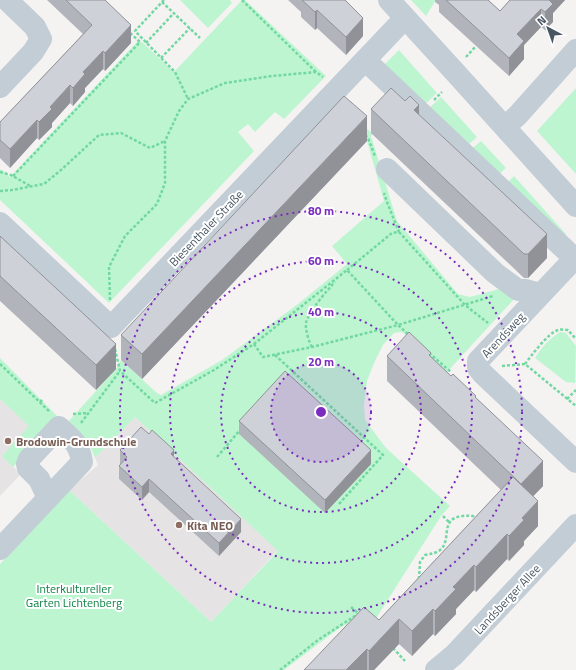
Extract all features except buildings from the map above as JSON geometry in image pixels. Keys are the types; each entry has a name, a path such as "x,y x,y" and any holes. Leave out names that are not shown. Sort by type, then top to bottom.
{"street":[{"path":"0,86 33,52 41,39 35,27 7,0"},
{"path":"389,0 576,206"},
{"name":"Biesenthaler Straße","path":"0,223 111,327 405,18"},
{"path":"505,127 518,115 576,50"},
{"path":"365,60 575,258"},
{"path":"382,171 495,273 518,290 526,290 540,294"},
{"name":"Arendsweg","path":"575,258 478,361 478,368 576,462"},
{"path":"0,549 48,498"},
{"name":"Landsberger Allee","path":"436,670 454,655 576,525"}],"path":[{"path":"242,0 323,77"},
{"path":"188,99 175,72 135,31 163,1 200,38"},
{"path":"146,43 174,13"},
{"path":"161,58 190,28"},
{"path":"546,29 556,38"},
{"path":"13,176 140,42 129,32"},
{"path":"465,58 476,46"},
{"path":"110,306 109,267 125,236 157,204 165,183 165,141 179,111 188,99 225,83 272,76 316,72"},
{"path":"0,191 44,184 99,136 121,133 150,148 165,141"},
{"path":"362,133 368,138 382,171 387,202 400,232 465,304 492,327"},
{"path":"0,172 13,176 32,187"},
{"path":"114,343 120,371 155,403 214,370 254,344 392,233 400,232"},
{"path":"347,270 398,325 416,341"},
{"path":"312,347 306,323 334,282 347,270"},
{"path":"254,344 263,357 274,355 398,325 465,304"},
{"path":"525,364 537,349 558,330 568,330 576,339"},
{"path":"427,351 451,372"},
{"path":"274,355 383,455 339,504"},
{"path":"0,364 53,415"},
{"path":"486,377 495,368 514,364 525,364 576,406"},
{"path":"89,413 120,371"},
{"path":"566,399 576,390"},
{"path":"40,402 43,399"},
{"path":"217,457 242,428"},
{"path":"422,581 418,584 420,562 425,555 441,549 445,542 449,522 466,515 473,516 477,522"},
{"path":"443,516 449,522"},
{"path":"352,607 364,619"},
{"path":"280,670 318,640 358,614"},
{"path":"392,646 405,661"}],"shaded area":[{"name":"Brodowin-Grundschule","path":"0,399 30,426 2,456 21,474 0,496"},
{"name":"Kita NEO","path":"135,417 278,550 211,622 69,490 98,465 95,458"}],"green space":[{"path":"180,0 230,0 232,3 208,28"},
{"path":"242,0 245,0 326,76 284,119 275,112 255,132 248,124 238,132 254,151 109,303 0,200 0,170 1,169 10,177 137,42 142,42 174,72"},
{"path":"411,0 436,0 426,16"},
{"path":"399,50 437,93 423,106 381,68"},
{"path":"576,88 576,174 537,131"},
{"path":"441,97 477,137 466,147 427,110"},
{"name":"Interkultureller Garten Lichtenberg","path":"344,109 373,134 371,136 397,221 458,294 470,297 514,285 527,285 447,372 402,332 394,333 383,345 367,381 364,405 365,420 386,448 450,506 441,516 375,620 342,626 284,670 0,670 0,564 69,490 211,622 278,551 135,417 95,458 91,448 66,424 116,369 121,360 161,395 222,360 298,304 347,264 332,246 384,201 367,141 340,116"},
{"path":"481,141 506,168 497,176 469,151"},
{"path":"514,176 566,234 561,239 505,185"},
{"path":"560,332 566,333 576,346 575,383 566,382 535,358 552,337"},
{"path":"0,358 62,421 53,423 13,467 2,456 29,426 0,399"}],"place":[{"name":"Brodowin-Grundschule","path":"8,441"},
{"name":"Kita NEO","path":"179,525"}]}
